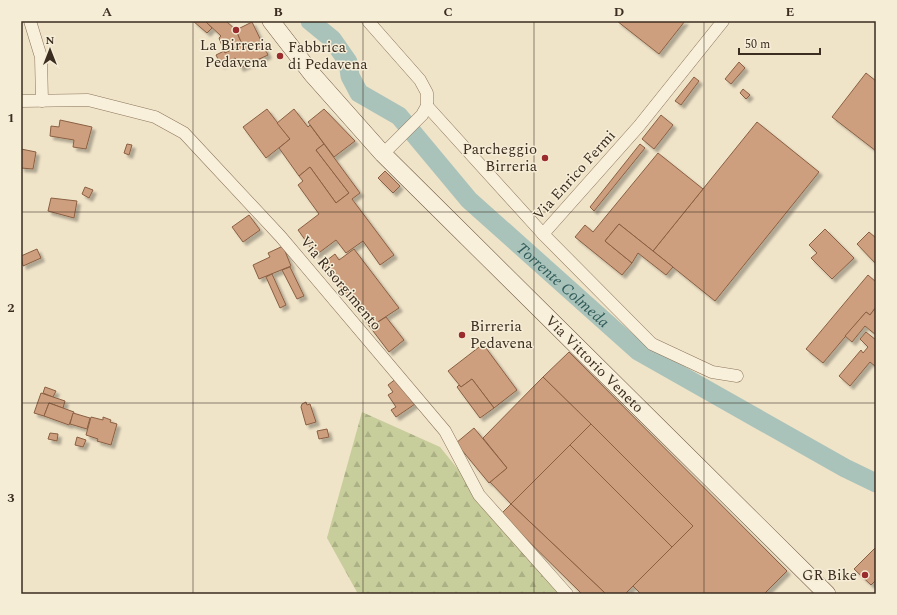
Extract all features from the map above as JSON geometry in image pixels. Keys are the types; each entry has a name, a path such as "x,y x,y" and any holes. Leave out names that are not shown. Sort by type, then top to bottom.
{"main road":[{"name":"Via Vittorio Veneto","path":"271,21 312,74 383,154 827,594"}],"street":[{"path":"30,21 41,57 42,101"},
{"path":"368,21 424,86 427,93 425,111 383,154"},
{"name":"Via Enrico Fermi","path":"425,111 543,234 639,126 723,21"},
{"name":"Via Risorgimento","path":"21,101 88,100 155,117 184,133 281,237 445,431 479,495 567,594"},
{"path":"543,234 652,344 712,372 737,376"}],"green space":[{"path":"362,412 440,447 559,594 358,594 327,538"}],"building":[{"path":"193,21 205,21 212,28 207,33"},
{"path":"205,21 226,21 236,30 242,44 225,53 219,38 221,36"},
{"path":"617,21 685,21 659,54"},
{"path":"252,22 268,55 240,68 235,58 221,65 216,55 224,51 225,53 242,44 236,30"},
{"path":"739,62 745,68 731,84 725,79"},
{"path":"866,73 876,81 876,151 832,117"},
{"path":"694,77 699,81 681,105 675,101"},
{"path":"743,89 750,95 746,99 740,93"},
{"path":"267,109 290,139 266,158 243,127"},
{"path":"294,109 308,127 310,125 324,144 316,150 349,193 336,203 310,167 299,176 279,148 290,139 277,123"},
{"path":"324,109 355,141 334,157 308,122"},
{"path":"661,115 673,125 654,149 642,139"},
{"path":"60,120 92,127 86,149 73,147 74,140 50,136 51,126 59,127"},
{"path":"757,122 819,172 715,301 653,251"},
{"path":"127,144 132,145 129,155 124,153"},
{"path":"324,144 360,193 352,199 394,255 380,265 363,241 346,253 336,240 316,255 298,230 319,214 298,185 303,181 299,176 310,167 336,203 349,193 316,150"},
{"path":"640,144 645,148 594,211 590,207"},
{"path":"21,149 36,152 33,169 21,168"},
{"path":"658,153 703,189 653,251 619,224 605,241 632,263 622,275 575,237 585,225 593,232"},
{"path":"385,171 400,186 393,193 378,178"},
{"path":"85,187 93,190 89,198 82,194"},
{"path":"51,198 77,201 74,218 48,211"},
{"path":"249,215 260,230 243,242 232,227"},
{"path":"619,224 673,267 666,275 638,253 632,263 605,241"},
{"path":"825,229 854,258 832,279 811,258 817,253 809,245"},
{"path":"869,232 876,238 876,264 857,244"},
{"path":"283,246 291,266 259,279 253,265 270,257 268,253"},
{"path":"37,249 41,258 23,266 21,256"},
{"path":"354,249 399,308 370,327 322,264 335,254 339,260"},
{"path":"290,267 304,296 297,299 282,270"},
{"path":"272,274 286,305 280,308 266,277"},
{"path":"868,275 876,282 876,307 870,315 866,312 823,363 806,349"},
{"path":"876,307 876,335 865,326 852,342 845,336 866,312 870,315"},
{"path":"386,317 404,340 389,352 370,327"},
{"path":"866,332 876,340 876,367 870,362 850,386 839,376 861,350 863,353 868,347 860,339"},
{"path":"483,344 517,390 494,408 472,379 461,387 448,371"},
{"path":"569,352 787,571 764,594 641,594 633,586 693,526 543,377"},
{"path":"543,377 591,424 511,504 490,482 507,468 483,438"},
{"path":"397,378 415,404 396,417 391,410 396,407 388,395 393,392 388,385"},
{"path":"472,379 494,408 480,418 457,387 459,385 461,387"},
{"path":"45,387 56,391 53,397 43,393"},
{"path":"41,393 65,401 63,408 49,403 44,416 34,413"},
{"path":"306,402 307,405 310,404 316,422 306,425 301,407 302,404"},
{"path":"49,403 74,412 69,425 44,416"},
{"path":"73,413 90,418 87,429 70,424"},
{"path":"91,417 103,420 103,417 111,420 110,422 117,424 111,445 97,441 98,439 86,435"},
{"path":"591,424 693,526 672,547 570,445"},
{"path":"474,428 507,468 489,483 456,443"},
{"path":"327,429 329,437 319,439 317,431"},
{"path":"50,433 58,434 57,441 48,439"},
{"path":"77,437 86,440 83,447 75,445"},
{"path":"570,445 672,547 625,594 606,594 511,504"},
{"path":"511,504 606,594 582,594 501,514"},
{"path":"876,547 876,580 871,585 854,569"}],"waterway":[{"name":"Torrente Colmeda","path":"310,21 332,39 348,62 350,76 359,93 399,116 469,200 638,351 845,468 876,483"}],"place":[{"name":"La Birreria Pedavena","path":"236,30"},
{"name":"Fabbrica di Pedavena","path":"280,56"},
{"name":"Parcheggio Birreria","path":"545,158"},
{"name":"Birreria Pedavena","path":"462,335"},
{"name":"GR Bike","path":"865,575"}]}
